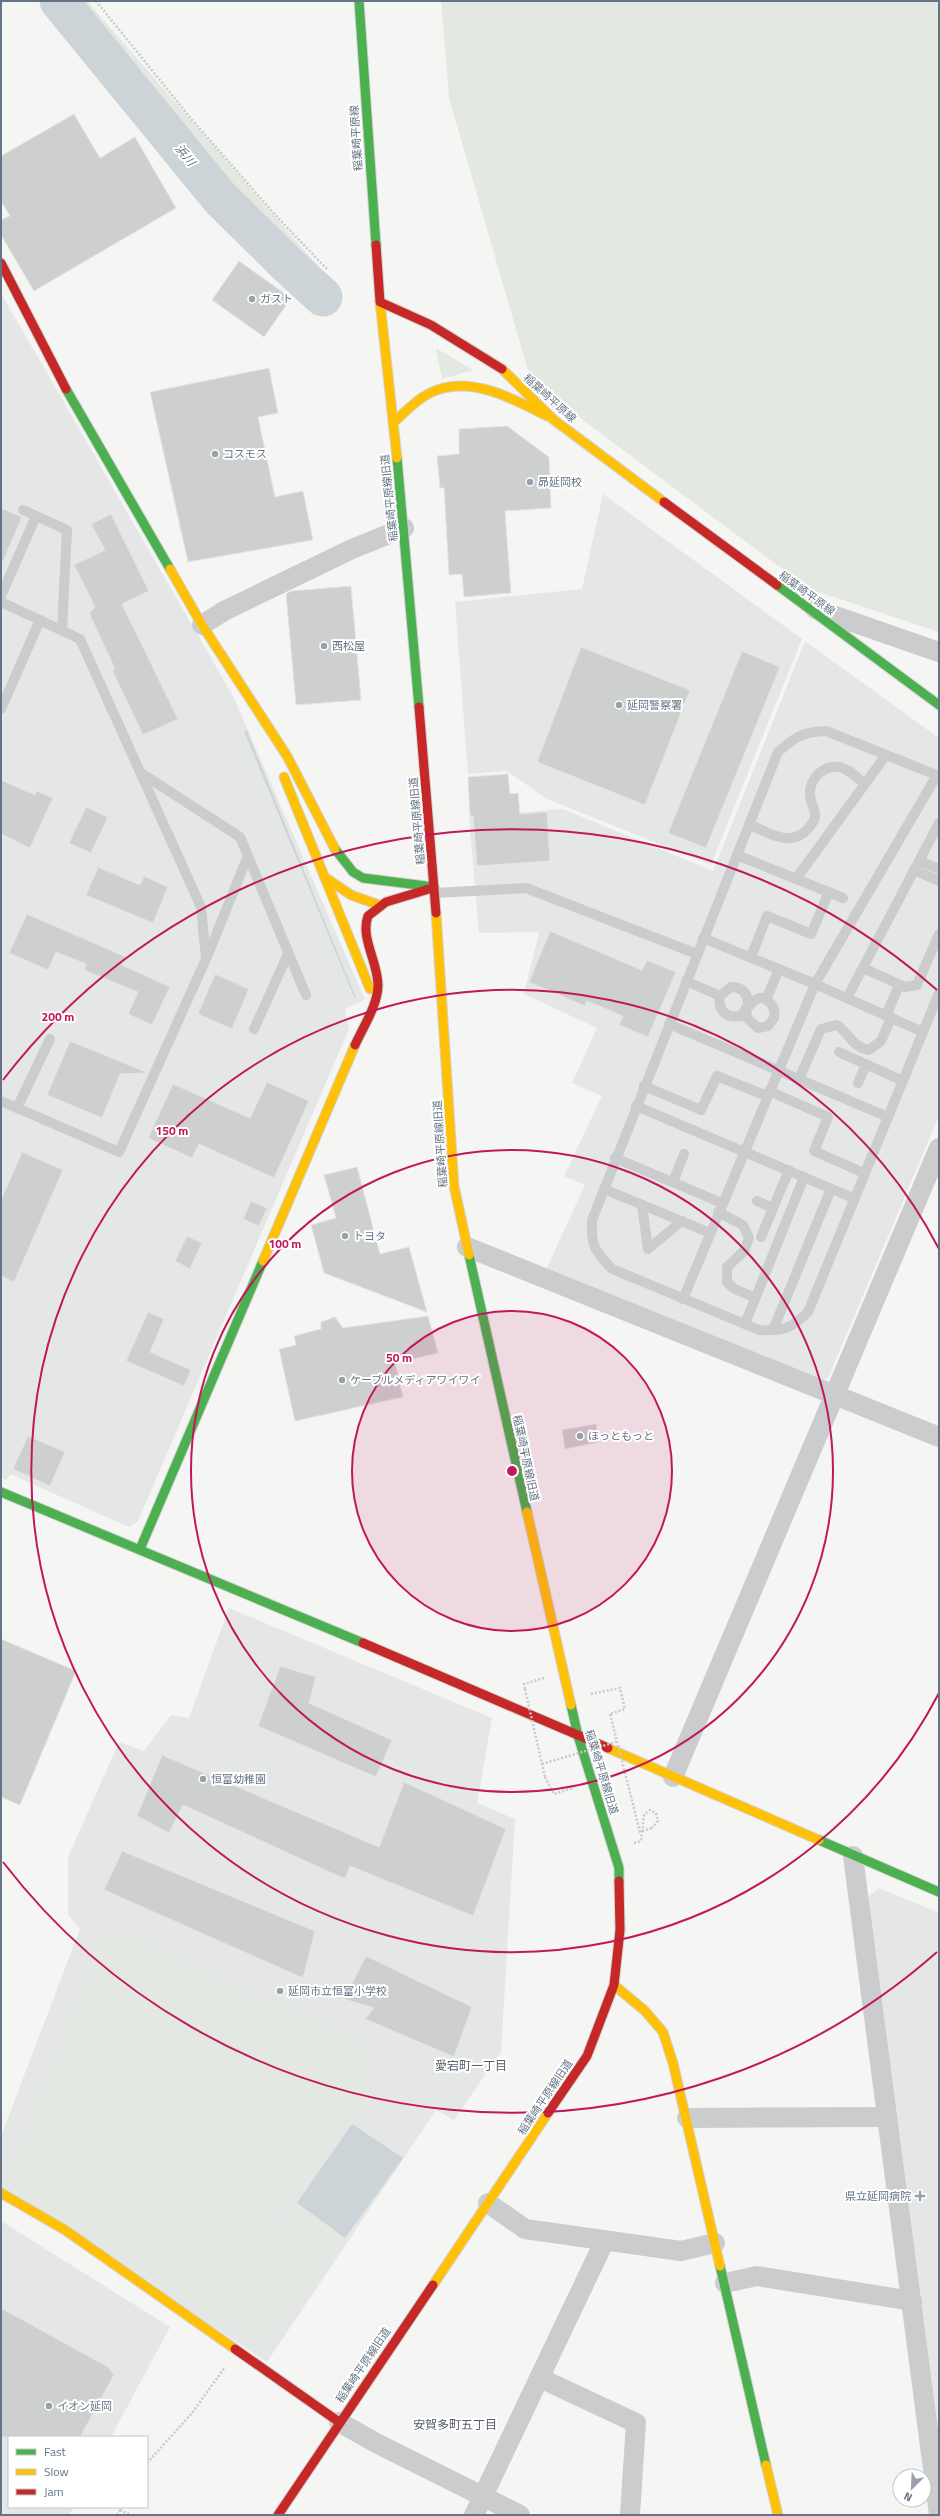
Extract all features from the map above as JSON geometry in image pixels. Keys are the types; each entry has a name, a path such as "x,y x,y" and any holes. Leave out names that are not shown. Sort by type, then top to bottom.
{"street":[{"name":"稲葉崎平原線","path":"359,1 380,302 431,325 503,370 554,420 939,705"},
{"path":"1,263 15,288 48,357 202,625 287,756 338,856 353,872 363,878 434,890"},
{"name":"稲葉崎平原線旧道","path":"278,2515 339,2422 587,2056 614,1985 620,1930 619,1868 578,1736 569,1699 454,1186 434,890 404,528 380,302"},
{"path":"393,423 434,391 456,386 486,388 515,400 554,420"},
{"path":"202,625 224,611 352,549 404,528"},
{"path":"805,606 939,652"},
{"path":"260,716 372,992 373,1002"},
{"path":"324,875 338,890 356,899 379,905"},
{"path":"140,1550 373,1002 378,984 365,926 367,917 379,905 434,890"},
{"path":"673,1777 939,1148"},
{"path":"467,1247 939,1437"},
{"path":"1,1492 578,1736 939,1892"},
{"path":"853,1856 939,2515"},
{"path":"614,1985 645,2011 663,2032 687,2118 778,2515"},
{"path":"687,2118 886,2117"},
{"path":"1,2193 65,2230 339,2422 376,2443 520,2515"},
{"path":"488,2203 525,2229 681,2251 715,2243"},
{"path":"474,2515 605,2240"},
{"path":"725,2283 757,2276 912,2301"},
{"path":"540,2378 636,2423 630,2515"}],"lane":[{"path":"23,510 66,530 62,630"},
{"path":"1,596 36,516"},
{"path":"1,602 80,639 201,907 206,959"},
{"path":"1,709 40,620"},
{"path":"683,1299 720,1207 815,984 938,776 826,731 809,731 794,737 778,752 615,1158 592,1220 591,1235 595,1252 612,1269 683,1299 760,1330 773,1330 794,1326 808,1312 853,1198 888,1118 939,993"},
{"path":"796,879 886,755"},
{"path":"750,824 785,839 796,837 812,824 815,816 810,795 810,788 815,777 824,769 839,767 849,771 865,784"},
{"path":"141,773 240,837 306,995"},
{"path":"847,998 914,870 937,833 939,823"},
{"path":"737,855 843,898"},
{"path":"1,1101 118,1152 206,959 248,858"},
{"path":"919,861 939,869"},
{"path":"914,870 939,881"},
{"path":"434,890 526,888 697,954"},
{"path":"751,957 767,916 811,934 829,892"},
{"path":"863,968 905,987 917,985 939,934"},
{"path":"704,938 815,984 923,1032"},
{"path":"254,1029 288,954"},
{"path":"766,1000 779,969"},
{"path":"686,981 720,996"},
{"path":"799,1079 822,1029 837,1025 845,1031 853,1044 859,1048 869,1050 881,1041 900,985"},
{"path":"766,1000 756,999 747,1006 744,1013 735,1017 725,1014 719,1006 720,996 731,987 740,989 747,995 747,1006 747,1018 753,1026 758,1028 768,1026 775,1014 773,1005 766,1000"},
{"path":"669,1024 778,1069 888,1118"},
{"path":"17,1108 50,1039"},
{"path":"839,1052 903,1081"},
{"path":"858,1083 866,1064"},
{"path":"644,1086 701,1110 718,1076 828,1117 814,1151 864,1173"},
{"path":"636,1106 853,1198"},
{"path":"672,1182 684,1154"},
{"path":"615,1158 672,1182 720,1207 743,1225 749,1238 744,1251 727,1267 727,1282 733,1288 756,1298"},
{"path":"761,1237 789,1170"},
{"path":"745,1324 804,1177"},
{"path":"604,1189 710,1233"},
{"path":"773,1330 831,1189"},
{"path":"757,1201 773,1208"},
{"path":"642,1205 648,1249 682,1221"}],"path":[{"path":"96,1 193,121 278,218 327,268"},
{"path":"569,1699 620,1688 625,1709 610,1714 640,1832 652,1828 658,1821 656,1813 650,1810 644,1815 641,1841"},
{"path":"526,1689 545,1777 554,1794"},
{"path":"542,1764 616,1742"},
{"path":"148,2462 192,2413 235,2350"},
{"path":"117,2515 120,2510 131,2515"}],"shaded area":[{"path":"41,1 87,1 325,274 323,290 251,235"},
{"path":"441,1 939,1 939,632 809,589 531,381 449,98"},
{"path":"1,293 234,698 365,1000 345,1009 349,1029 138,1521 129,1527 10,1474 6,1480 1,1477"},
{"path":"436,348 473,370 442,379"},
{"name":"延岡警察署","path":"603,494 802,639 711,865 547,799 507,771 468,774 455,602 582,589"},
{"path":"805,641 939,738 939,1116 828,1378 813,1382 545,1272 585,1185 564,1176 602,1096 572,1083 597,1028 524,994 539,932 479,933 469,817 563,809 713,871"},
{"path":"244,731 247,731 356,998 355,999"},
{"name":"延岡市立恒富小学校","path":"229,1608 492,1718 477,1803 515,1819 501,2052 454,2120 436,2110 267,2362 1,2188 1,2136 80,1929 68,1915 68,1857 119,1742 144,1751 171,1715 189,1718"},
{"name":"県立延岡病院","path":"879,1888 939,1913 939,2479 863,1901"},
{"path":"108,1930 362,2043 369,2094 263,2238 270,2242 297,2203 345,2238 267,2347 2,2189"},
{"path":"352,2124 403,2158 345,2238 297,2203"},
{"path":"1,2221 170,2327 112,2436 8,2436 8,2508 73,2508 69,2515 1,2515"}],"building":[{"path":"74,114 100,158 135,137 176,208 34,291 1,235 1,220 10,216 1,201 1,156"},
{"name":"ガスト","path":"239,261 291,298 264,337 212,300"},
{"name":"コスモス","path":"269,368 278,413 258,417 275,497 303,491 313,540 188,562 150,392"},
{"path":"507,426 549,457 551,508 505,511 511,593 464,597 462,574 449,575 444,488 440,488 437,456 459,454 459,429"},
{"path":"1,508 22,517 1,566"},
{"path":"111,514 149,591 122,604 178,719 143,735 112,670 115,669 89,613 95,607 74,565 105,550 91,524"},
{"name":"西松屋","path":"351,586 361,700 296,705 286,594 291,591"},
{"path":"581,647 690,690 645,805 537,762"},
{"path":"742,651 780,667 706,848 668,833"},
{"path":"508,774 510,794 518,793 520,814 547,812 550,861 477,866 473,816 470,816 468,777"},
{"path":"1,780 35,795 37,791 53,798 30,848 1,834"},
{"path":"86,807 108,817 91,853 69,843"},
{"path":"98,867 140,885 144,876 168,887 153,923 86,895"},
{"path":"27,914 126,957 122,965 170,987 152,1025 128,1014 138,992 84,970 86,964 56,952 48,970 9,953"},
{"path":"550,931 642,970 647,960 676,972 648,1037 619,1025 623,1016 587,1001 585,1006 529,982"},
{"path":"215,974 249,989 232,1029 198,1014"},
{"path":"70,1041 148,1073 120,1074 102,1118 47,1095"},
{"path":"267,1082 309,1101 274,1178 199,1144 192,1158 148,1138 173,1084 250,1118"},
{"path":"22,1152 63,1170 14,1282 1,1276 1,1200"},
{"name":"トヨタ","path":"357,1167 380,1254 409,1247 427,1312 324,1273 311,1225 336,1218 324,1175"},
{"path":"251,1201 267,1208 259,1226 243,1219"},
{"path":"187,1236 202,1243 190,1269 175,1261"},
{"path":"148,1312 164,1319 150,1352 191,1370 184,1386 126,1361"},
{"name":"ケーブルメディアワイワイ","path":"428,1316 438,1353 395,1363 403,1397 295,1421 279,1349 296,1345 294,1336 321,1329 321,1322 335,1317 343,1328"},
{"name":"ほっともっと","path":"596,1424 599,1442 565,1449 562,1430"},
{"path":"28,1436 65,1452 50,1486 13,1469"},
{"path":"1,1639 76,1671 20,1805 1,1797"},
{"path":"280,1666 316,1677 309,1703 392,1740 376,1777 258,1726"},
{"path":"162,1755 379,1847 404,1782 506,1829 473,1916 350,1866 345,1879 183,1805 169,1833 137,1816"},
{"path":"122,1851 315,1931 303,1978 104,1890"},
{"path":"366,1956 472,2007 454,2057 365,2019 374,2008 344,1999"},
{"name":"イオン延岡","path":"1,2308 108,2367 114,2375 81,2436 1,2437"}],"waterway":[{"name":"浜川","path":"59,1 220,198 289,266 323,297"}],"traffic: fast":[{"path":"359,1 376,245"},
{"path":"66,389 170,569"},
{"path":"397,458 419,707"},
{"path":"777,585 939,705"},
{"path":"335,849 353,872 363,878 434,887"},
{"path":"469,1255 527,1512"},
{"path":"140,1549 263,1261"},
{"path":"1,1492 363,1643"},
{"path":"571,1705 578,1736 619,1868 619,1881"},
{"path":"819,1840 939,1892"},
{"path":"720,2266 766,2465"}],"traffic: slow":[{"path":"380,302 397,458"},
{"path":"502,369 554,420 664,502"},
{"path":"393,423 414,404 428,394 443,388 458,386 489,390 519,402 547,416"},
{"path":"170,569 202,625 287,756 335,849"},
{"path":"284,777 370,989"},
{"path":"326,878 351,895 379,905"},
{"path":"436,913 454,1186 469,1255"},
{"path":"263,1261 355,1045"},
{"path":"527,1512 571,1705"},
{"path":"608,1748 819,1840"},
{"path":"614,1985 645,2011 663,2032 673,2063 720,2266"},
{"path":"433,2285 548,2113"},
{"path":"1,2193 65,2230 235,2349"},
{"path":"766,2465 778,2515"}],"traffic: jam":[{"path":"376,245 380,302 431,325 502,369"},
{"path":"1,263 66,389"},
{"path":"664,502 777,585"},
{"path":"419,707 436,913"},
{"path":"355,1045 370,1016 376,1000 378,985 366,933 368,916 386,902 429,889"},
{"path":"363,1643 608,1748"},
{"path":"548,2113 587,2056 614,1985 620,1930 619,1881"},
{"path":"278,2515 433,2285"},
{"path":"235,2349 339,2422"}],"place":[{"name":"ガスト","path":"252,299"},
{"name":"コスモス","path":"215,454"},
{"name":"昴延岡校","path":"530,482"},
{"name":"西松屋","path":"324,646"},
{"name":"延岡警察署","path":"619,705"},
{"name":"トヨタ","path":"345,1236"},
{"name":"ケーブルメディアワイワイ","path":"342,1380"},
{"name":"ほっともっと","path":"580,1436"},
{"name":"恒富幼稚園","path":"203,1779"},
{"name":"延岡市立恒富小学校","path":"280,1991"},
{"name":"県立延岡病院","path":"920,2196"},
{"name":"イオン延岡","path":"49,2406"}],"district":[{"name":"愛宕町一丁目","path":"471,2066"},
{"name":"安賀多町五丁目","path":"455,2425"}]}
